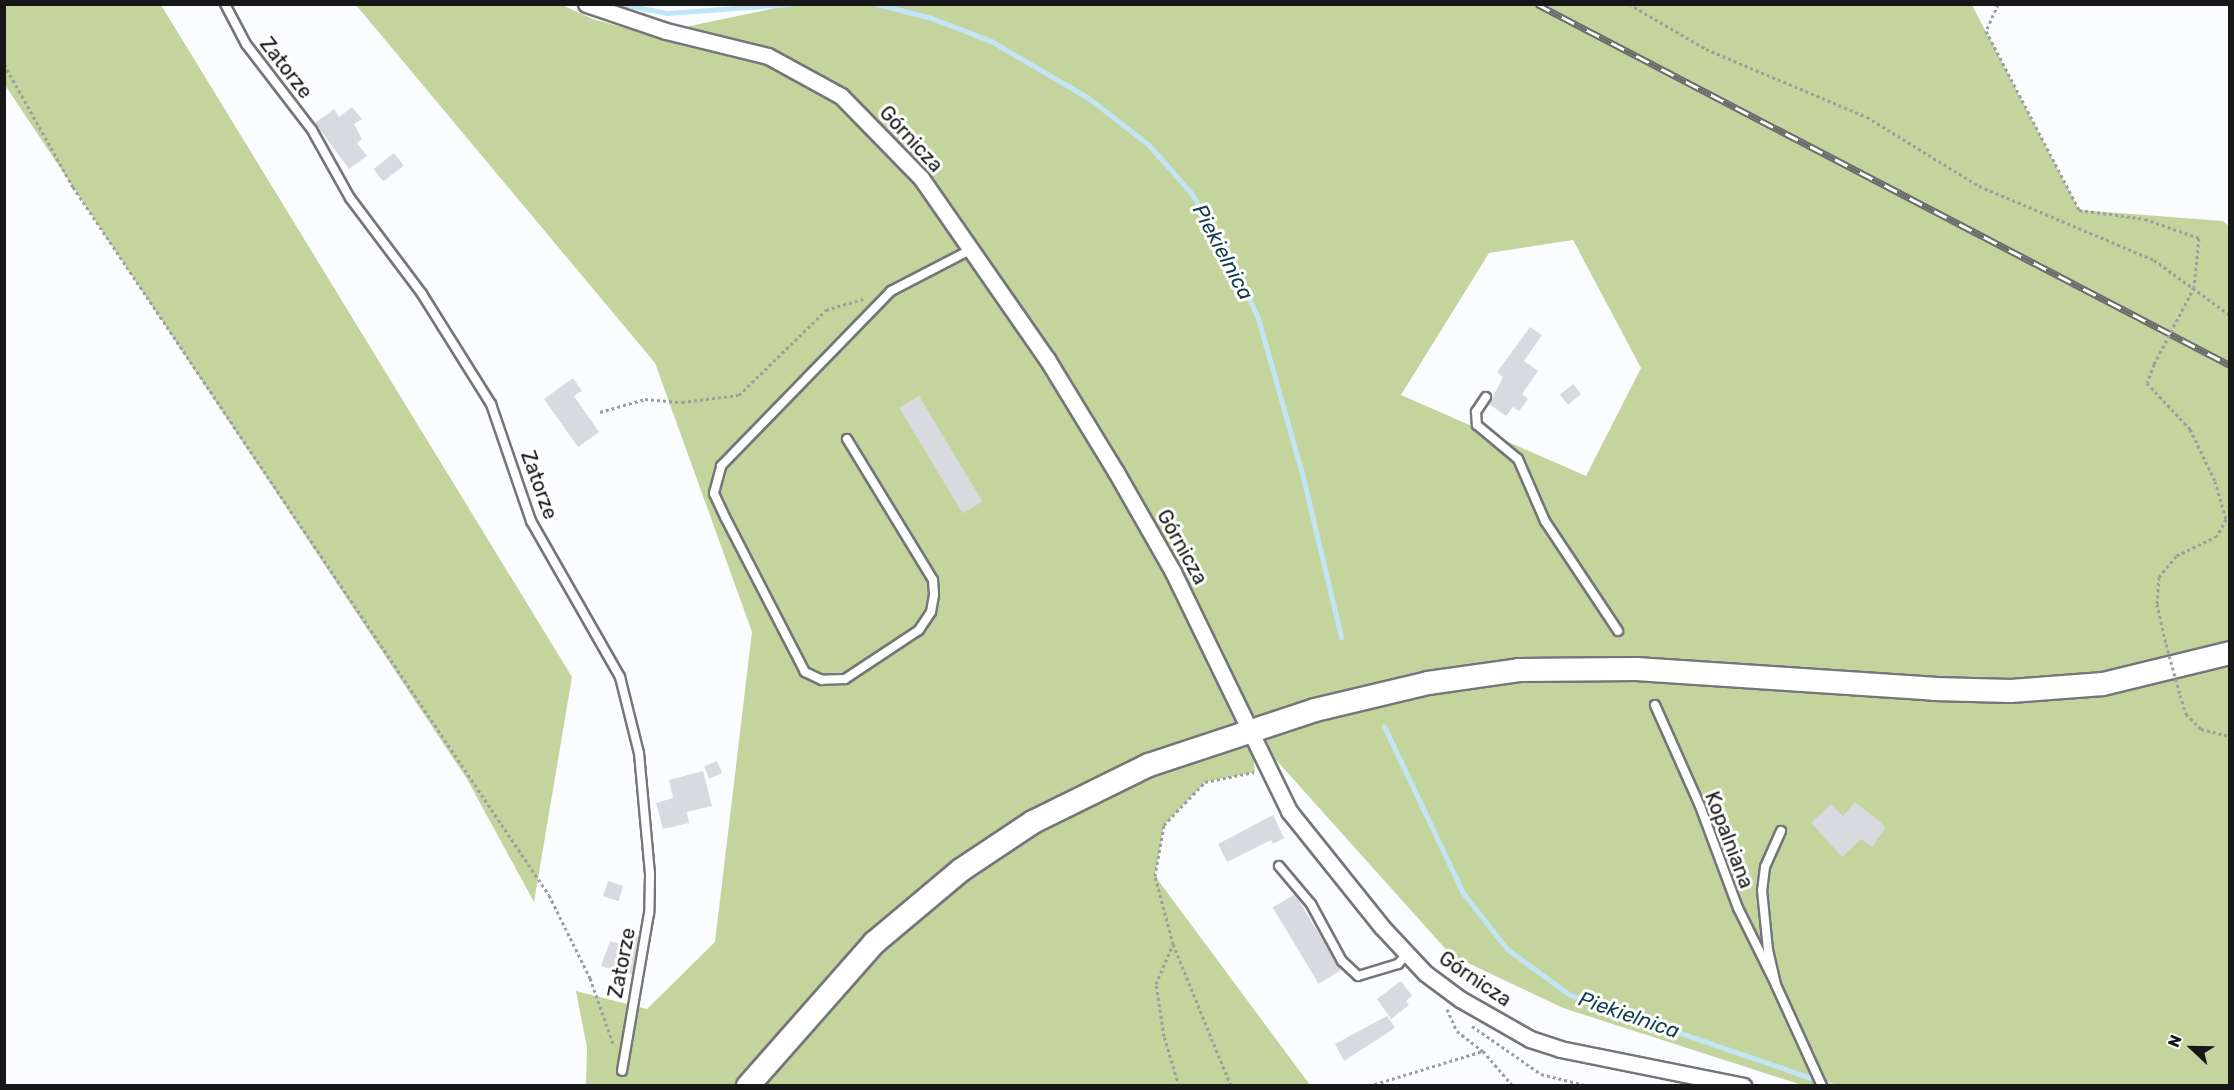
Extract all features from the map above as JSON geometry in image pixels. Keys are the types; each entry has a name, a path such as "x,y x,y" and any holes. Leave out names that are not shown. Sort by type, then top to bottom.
{"main road":[{"path":"748,1086 874,943 961,870 1080,796 1149,765 1315,710 1428,683 1518,670 1636,669 1934,689 2011,691 2103,684 2229,653"}],"street":[{"name":"Górnicza","path":"586,4 666,31 768,56 841,96 921,178 974,248 1047,358 1173,572 1289,811 1382,927 1408,952 1425,974 1460,999 1530,1039 1560,1049 1743,1086"}],"lane":[{"name":"Zatorze","path":"225,4 246,44 312,130 350,198 422,294 491,404 531,521 620,677 639,753 650,874 649,913 622,1071"},
{"path":"847,439 933,580 934,595 931,612 919,630 845,679 822,680 805,672 714,492 721,466 891,291 974,248"},
{"path":"1486,397 1476,412 1477,425 1518,459 1545,521 1618,631"},
{"name":"Kopalniana","path":"1655,705 1700,806 1738,908 1822,1086"},
{"name":"Kopalniana","path":"1776,985 1762,890 1765,867 1781,831"},
{"path":"1280,866 1311,904 1342,961 1358,976 1398,964 1408,952"}],"path":[{"path":"1629,4 1706,49 1867,117 1979,186 2154,260 2194,286 2229,315"},
{"path":"1998,4 1986,32 2079,210 2145,219 2199,238 2194,286 2154,364 2147,383 2190,429 2215,481 2226,519 2217,536 2176,556 2159,578 2157,604 2186,714 2201,729 2229,736"},
{"path":"4,64 73,187 549,895 590,978 622,1071"},
{"path":"600,412 645,399 681,402 739,395 826,310 891,291"},
{"path":"1231,1086 1173,944 1155,876 1164,825 1205,782 1255,772"},
{"path":"1173,944 1156,984 1164,1036 1179,1086"},
{"path":"1443,1002 1457,1031 1483,1051 1513,1086"},
{"path":"1369,1086 1483,1051"}],"green space":[{"path":"4,5 161,5 572,677 534,902 467,779 5,85"},
{"path":"356,5 562,5 593,19 690,46 761,55 666,31 790,5 1972,5 2079,210 2223,221 2229,226 2229,1085 1802,1085 1563,1008 1451,955 1251,732 1255,772 1205,782 1164,825 1155,876 1310,1085 586,1085 587,1048 576,991 647,1009 715,942 752,632 655,363","holes":["1573,240 1641,368 1586,476 1401,395 1489,253"]}],"building":[{"path":"352,107 362,119 354,124 362,139 357,143 367,156 349,169 315,123 334,109 339,117"},
{"path":"394,153 404,166 383,182 374,169"},
{"path":"1530,327 1542,335 1524,361 1538,371 1522,394 1528,399 1519,411 1513,407 1506,416 1489,404 1503,377 1497,372"},
{"path":"573,378 582,391 574,396 599,432 578,447 544,399"},
{"path":"1573,384 1581,394 1568,405 1560,395"},
{"path":"919,396 982,501 963,513 899,408"},
{"path":"717,761 722,773 709,778 704,766"},
{"path":"703,771 712,806 687,812 689,823 663,829 656,803 673,798 669,780"},
{"path":"1855,802 1886,827 1872,847 1861,839 1842,857 1811,823 1831,804 1843,816"},
{"path":"1273,815 1284,838 1273,844 1271,840 1227,862 1218,844"},
{"path":"608,881 623,886 618,901 603,896"},
{"path":"1295,894 1341,970 1319,984 1273,907"},
{"path":"623,932 639,937 632,975 601,966 610,941 620,944"},
{"path":"1401,981 1412,996 1406,1001 1409,1005 1391,1019 1377,999"},
{"path":"1387,1016 1395,1028 1344,1061 1335,1044"}],"waterway":[{"name":"Piekielnica","path":"620,4 667,13 790,4"},
{"name":"Piekielnica","path":"877,4 931,18 991,41 1087,97 1149,145 1191,193 1221,239 1258,318 1302,473 1341,637"},
{"name":"Piekielnica","path":"1384,726 1463,893 1507,949 1570,995 1834,1086"}],"railway":[{"path":"1537,4 2230,365"}]}
